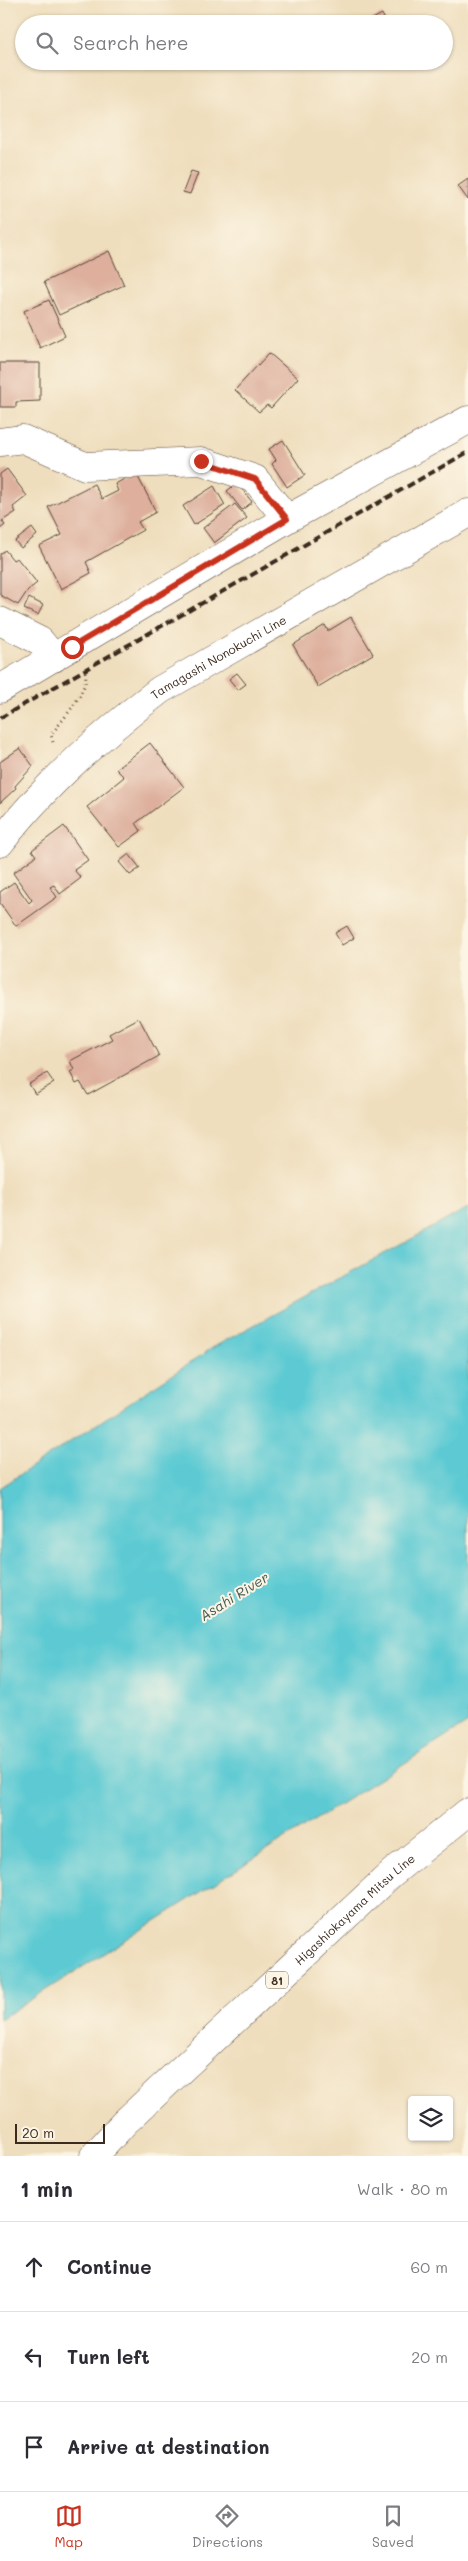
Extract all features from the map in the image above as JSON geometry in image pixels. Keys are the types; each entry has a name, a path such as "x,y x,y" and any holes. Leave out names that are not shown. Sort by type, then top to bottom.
{"main road":[{"path":"0,689 287,519 468,420"},
{"path":"0,442 23,439 85,466 201,461 255,479 287,519"},
{"name":"Tamagashi Nonokuchi Line","path":"0,843 62,774 116,724 160,690 468,513"},
{"path":"0,621 63,653"},
{"name":"Higashiokayama Mitsu Line","path":"94,2156 124,2123 392,1873 468,1812"}],"path":[{"path":"62,774 51,735 84,688 87,678 63,653"}],"water":[{"name":"Asahi River","path":"468,1208 468,1723 0,2019 0,1488 214,1347"}],"building":[{"path":"191,171 198,173 190,194 183,192"},
{"path":"468,179 468,200 458,186"},
{"path":"109,251 124,285 59,315 44,282"},
{"path":"49,300 65,336 40,348 24,311"},
{"path":"269,353 298,378 271,408 267,405 259,412 235,390"},
{"path":"0,363 40,363 40,401 16,402 16,407 0,407"},
{"path":"283,440 305,475 287,487 272,464 276,460 269,449"},
{"path":"7,469 27,496 13,507 16,512 2,521 5,525 0,529 0,474"},
{"path":"136,473 156,512 138,522 143,530 86,562 91,573 61,589 39,546 62,535 48,507 94,484 102,499 118,491 115,484"},
{"path":"237,483 252,502 242,510 227,491"},
{"path":"214,486 225,505 194,525 183,506"},
{"path":"235,504 247,518 214,543 203,528"},
{"path":"32,528 37,535 21,548 15,541"},
{"path":"5,550 13,560 17,558 37,583 28,590 18,605 0,595 0,554"},
{"path":"29,598 43,605 38,615 24,609"},
{"path":"351,617 373,654 318,687 293,645 325,625 328,631"},
{"path":"237,673 246,684 238,690 229,679"},
{"path":"150,743 184,787 136,823 141,831 119,847 87,807 124,777 116,769"},
{"path":"20,748 33,766 15,786 16,788 0,803 0,762"},
{"path":"64,826 88,860 74,870 81,878 60,894 54,885 50,887 57,897 16,926 0,903 0,892 14,882 29,903 32,900 13,873 36,856 32,850"},
{"path":"129,854 140,868 130,875 119,862"},
{"path":"347,926 354,938 342,945 335,933"},
{"path":"139,1018 159,1056 88,1095 80,1082 76,1084 70,1072 74,1070 70,1061 112,1039 109,1034"},
{"path":"47,1073 54,1083 35,1094 29,1084"}],"railway":[{"path":"0,718 468,452"}],"route":[{"path":"72,647 287,519 255,479 201,461"}]}
